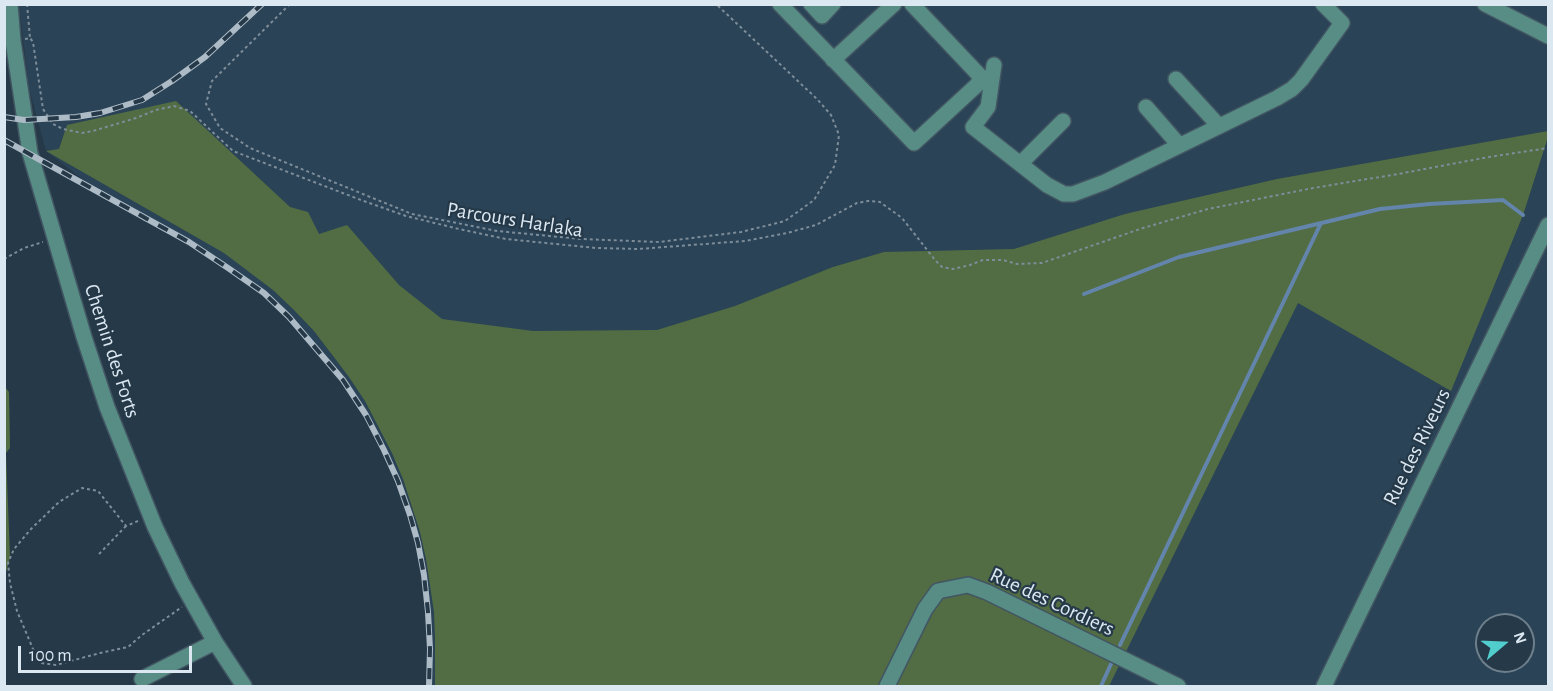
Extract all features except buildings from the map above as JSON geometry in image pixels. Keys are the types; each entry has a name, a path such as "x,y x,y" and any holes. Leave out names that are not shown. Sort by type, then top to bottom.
{"street":[{"name":"Chemin des Forts","path":"10,4 13,41 30,153 107,407 150,516 215,642 244,687"},
{"path":"780,4 914,143 978,84 980,76 912,4"},
{"path":"811,4 822,15 833,4"},
{"path":"834,60 894,4"},
{"path":"994,65 988,107 973,127 1056,191 1073,194 1105,182 1277,98 1292,88 1301,80 1342,23 1323,4"},
{"path":"1485,4 1548,36"},
{"path":"1176,79 1219,126"},
{"path":"1146,107 1179,145"},
{"path":"1020,164 1063,121"},
{"name":"Rue des Riveurs","path":"1324,687 1548,225"},
{"name":"Rue des Cordiers","path":"886,687 925,609 938,591 968,585 987,592 1178,687"},
{"path":"142,679 215,642"}],"path":[{"path":"13,41 30,38 27,4"},
{"path":"290,4 212,81 206,104 220,128 250,148 412,214 498,231 581,239 659,242 741,232 785,221 814,200 835,165 839,135 831,115 716,4"},
{"name":"Parcours Harlaka","path":"30,38 33,42 43,109 53,124 63,129 82,133 93,131 174,106 190,111 233,151 406,216 459,230 506,238 596,248 638,249 745,242 816,225 857,203 868,201 880,202 902,218 942,267 953,268 983,260 1003,260 1017,264 1042,263 1143,228 1208,209 1313,188 1548,148"},
{"path":"4,259 24,248 55,239"},
{"path":"126,526 98,491 82,488 59,502 14,549 8,563 10,583 17,612 41,663 56,665 128,647 192,600"},
{"path":"99,554 126,526 150,516"}],"shaded area":[{"path":"19,5 1548,5 1548,686 429,686 430,649 424,575 410,515 398,481 366,415 343,380 289,317 264,293 189,242 98,191 46,151 29,88"}],"green space":[{"path":"176,101 290,207 308,212 319,234 347,225 399,285 442,319 533,331 657,330 735,306 833,267 884,252 1014,249 1125,214 1277,179 1548,131 1548,137 1523,215 1451,391 1298,303 1109,686 435,686 434,612 420,532 392,453 365,401 349,377 314,331 294,310 273,290 224,253 46,151 59,149 67,125"},
{"path":"5,387 9,392 10,448 6,453 10,557 5,576"}],"waterway":[{"path":"1084,294 1179,257 1380,209 1503,200 1523,215"},
{"path":"1120,645 1321,223"},
{"path":"1101,686 1111,664"}],"railway":[{"path":"4,117 24,120 76,117 100,113 142,100 205,57 262,4"},
{"path":"4,140 189,242 264,293 289,317 343,380 366,415 384,450 398,481 418,543 428,612 429,686"}]}
